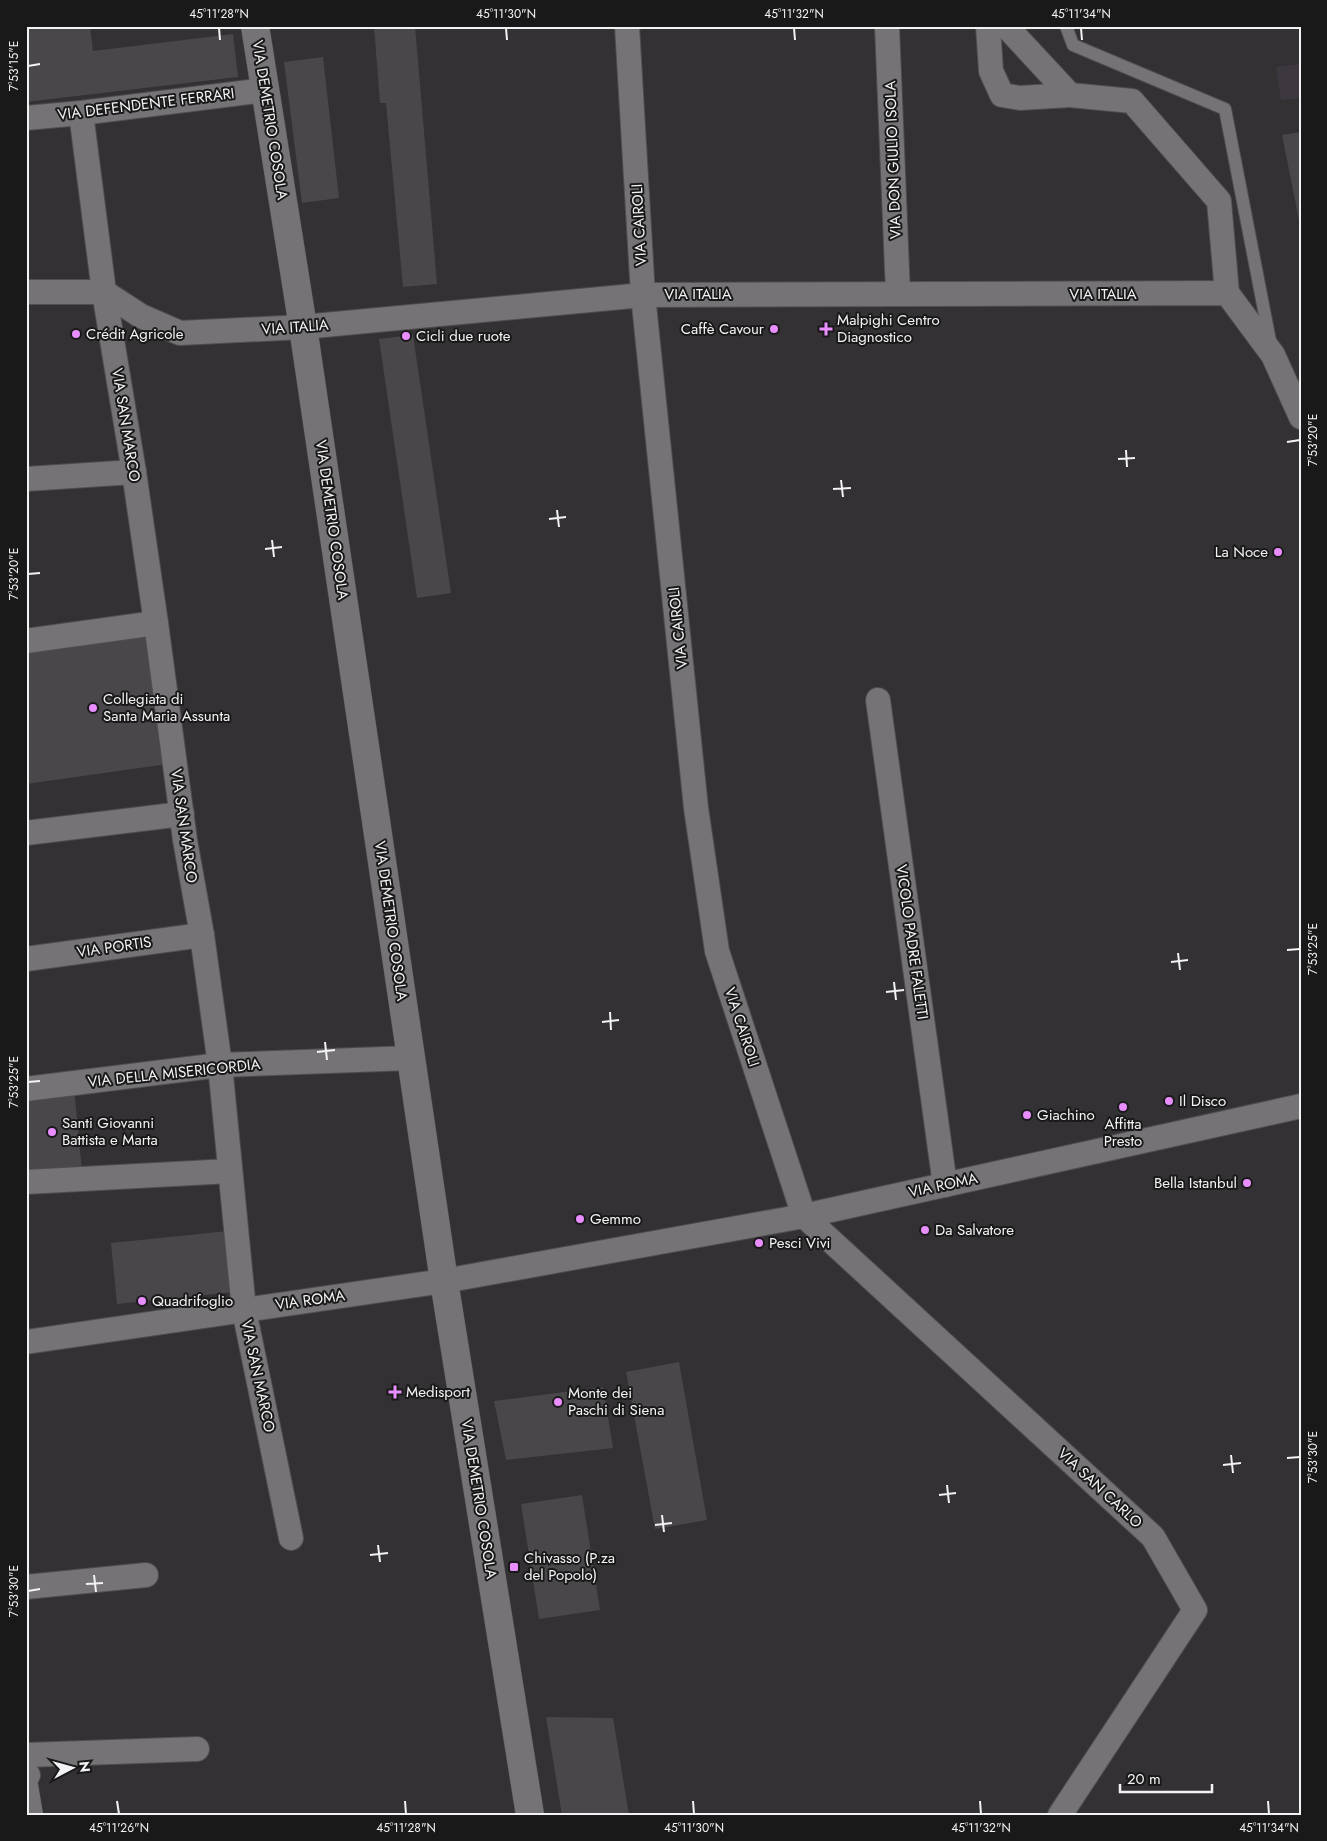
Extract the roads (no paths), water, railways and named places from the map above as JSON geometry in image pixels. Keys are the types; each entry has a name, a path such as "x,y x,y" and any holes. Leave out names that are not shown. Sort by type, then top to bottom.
{"street":[{"name":"VIA DEMETRIO COSOLA","path":"255,26 303,327 444,1280 530,1815"},
{"name":"VIA CAIROLI","path":"627,26 643,295 696,808 717,951 804,1216"},
{"name":"VIA DON GIULIO ISOLA","path":"887,26 898,294"},
{"path":"988,26 991,71 1002,95 1020,98 1070,95 1132,101 1219,201 1227,293 1273,355 1301,417"},
{"path":"1006,26 1070,95"},
{"name":"VIA DEFENDENTE FERRARI","path":"26,118 265,90"},
{"name":"VIA SAN MARCO","path":"81,113 104,292 134,472 182,814 202,935 220,1065 244,1310 291,1538"},
{"path":"26,292 104,292"},
{"name":"VIA ITALIA","path":"104,292 141,316 180,333 303,327 643,295 1227,293"},
{"path":"26,479 134,472"},
{"path":"26,641 156,624"},
{"name":"VICOLO PADRE FALETTI","path":"878,700 945,1185"},
{"path":"26,833 182,814"},
{"name":"VIA PORTIS","path":"26,959 202,935"},
{"name":"VIA DELLA MISERICORDIA","path":"26,1089 220,1065 411,1058"},
{"name":"VIA ROMA","path":"26,1342 444,1280 804,1216 945,1185 1299,1114"},
{"path":"26,1182 230,1170"},
{"name":"VIA SAN CARLO","path":"804,1216 1153,1537 1195,1610 1060,1815"},
{"path":"26,1587 146,1575"},
{"path":"34,1815 27,1768 197,1749"}],"lane":[{"path":"1066,26 1073,45 1225,109 1273,355"}],"place":[{"name":"Caffè Cavour","path":"774,329"},
{"name":"Malpighi Centro Diagnostico","path":"826,329"},
{"name":"Crédit Agricole","path":"76,334"},
{"name":"Cicli due ruote","path":"406,336"},
{"name":"La Noce","path":"1278,552"},
{"name":"Collegiata di Santa Maria Assunta","path":"93,708"},
{"name":"Il Disco","path":"1169,1101"},
{"name":"Affitta Presto","path":"1123,1107"},
{"name":"Giachino","path":"1027,1115"},
{"name":"Santi Giovanni Battista e Marta","path":"52,1132"},
{"name":"Bella Istanbul","path":"1247,1183"},
{"name":"Gemmo","path":"580,1219"},
{"name":"Da Salvatore","path":"925,1230"},
{"name":"Pesci Vivi","path":"759,1243"},
{"name":"Quadrifoglio","path":"142,1301"},
{"name":"Medisport","path":"395,1392"},
{"name":"Monte dei Paschi di Siena","path":"558,1402"},
{"name":"Chivasso (P.za del Popolo)","path":"514,1567"}]}
